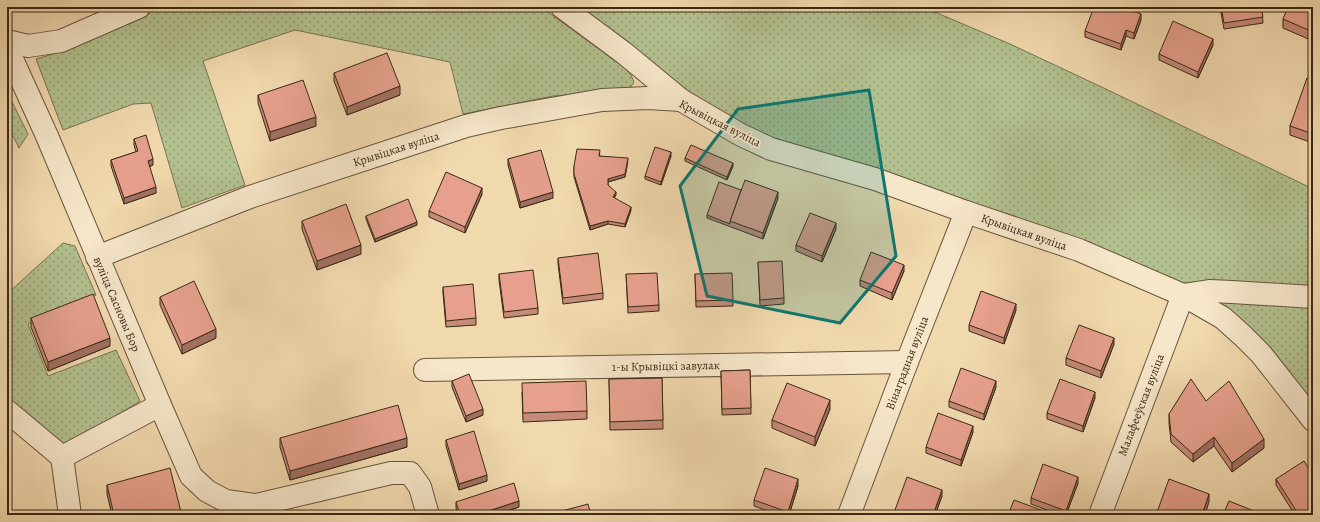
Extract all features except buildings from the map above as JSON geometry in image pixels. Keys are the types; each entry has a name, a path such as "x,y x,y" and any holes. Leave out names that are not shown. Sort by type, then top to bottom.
{"street":[{"path":"7,41 28,46 61,41 139,7"},
{"path":"562,7 624,53 681,100"},
{"name":"вуліца Сасновы Бор","path":"7,48 47,136 191,476 207,491 226,501 256,505 391,473 410,473 420,487 428,515"},
{"name":"Крывіцкая вуліца","path":"97,257 250,197 466,126 500,118 602,100 648,98 681,100 741,135 771,149 875,179 966,212 1079,250 1183,295 1223,318 1243,336 1261,354 1313,420"},
{"name":"Вінаградная вуліца","path":"849,515 966,212"},
{"path":"1183,295 1209,291 1313,297"},
{"name":"Малафееўская вуліца","path":"1100,515 1183,295"},
{"name":"1-ы Крывіцкі завулак","path":"425,370 907,362"},
{"path":"62,457 160,405"},
{"path":"7,411 62,457 70,515"}],"highlighted area":[{"path":"869,90 896,256 840,323 707,296 680,186 738,109"}],"green space":[{"path":"155,7 541,7 625,68 631,75 634,82 630,88 621,91 553,96 463,114 450,62 295,30 203,61 245,185 182,208 151,103 133,104 63,130 36,59 67,50"},
{"path":"562,7 923,7 1010,44 1313,189 1313,420 1261,354 1183,295 771,149"},
{"path":"7,92 28,134 19,148 13,136 7,138"},
{"path":"63,243 75,246 96,295 28,324 48,376 116,350 140,401 63,449 7,401 7,294"}]}
